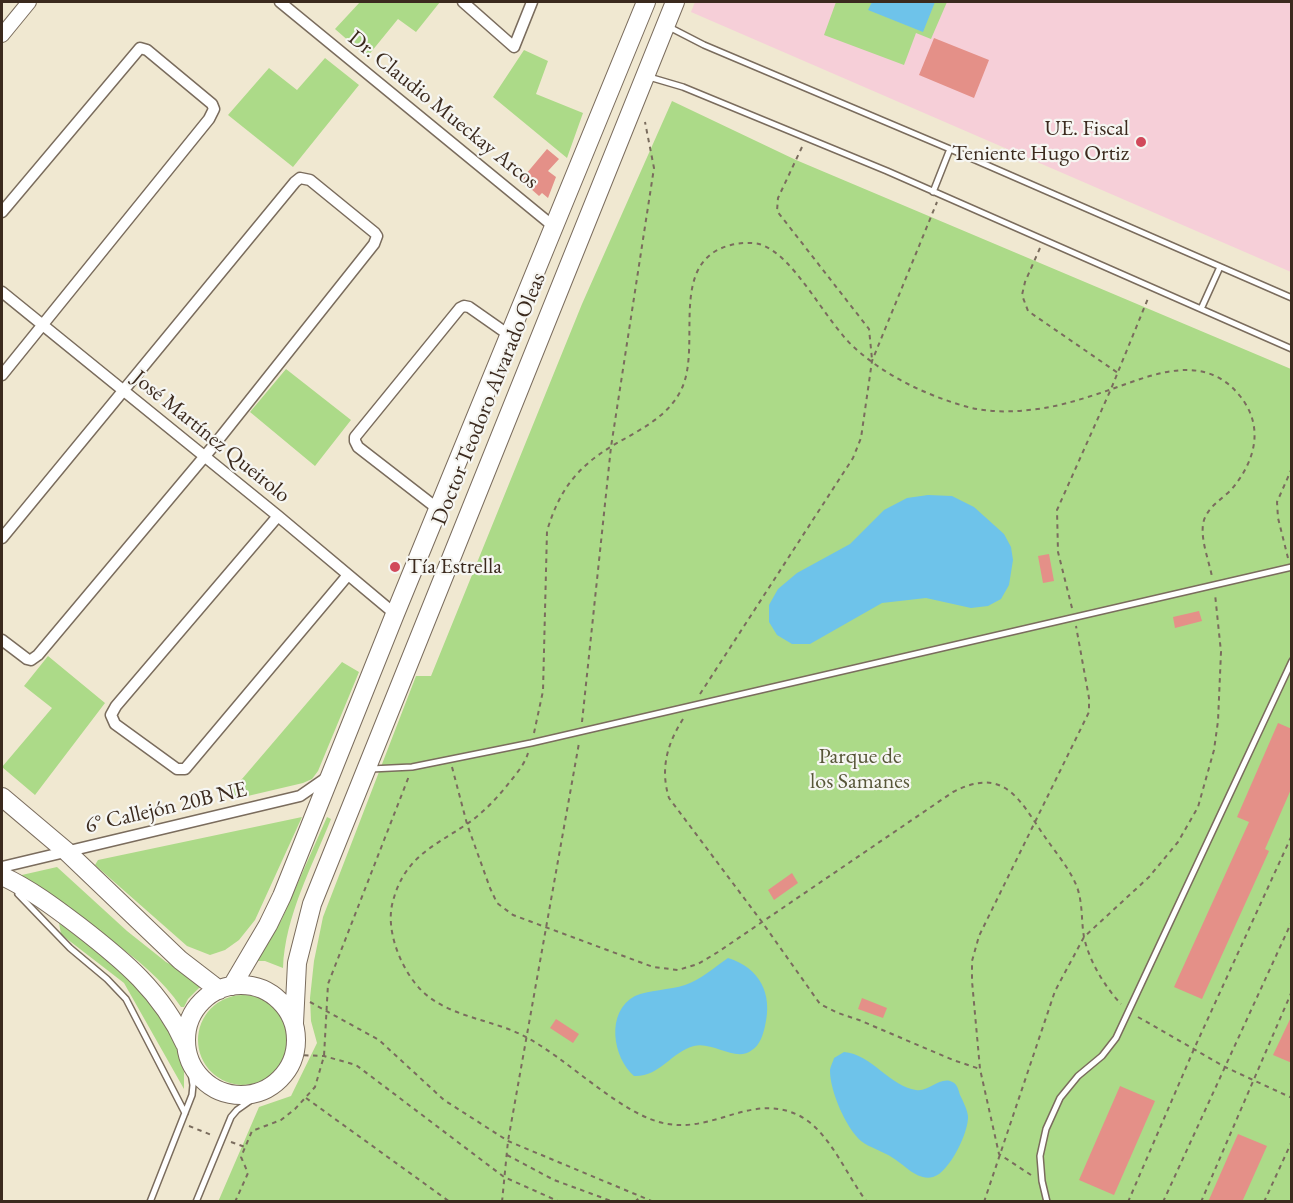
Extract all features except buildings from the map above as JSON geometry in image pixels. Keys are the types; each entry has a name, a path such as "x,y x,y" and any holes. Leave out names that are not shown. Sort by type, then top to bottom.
{"main road":[{"name":"Doctor Teodoro Alvarado Oleas","path":"226,988 247,959 278,906 508,335 646,2"},
{"name":"Doctor Teodoro Alvarado Oleas","path":"294,1023 297,963 312,904 675,2"},
{"path":"2,797 66,851 180,960 201,976 226,988"},
{"path":"2,877 24,886 47,901 134,971 175,1021 196,1073 218,1091 239,1096 261,1092 278,1082 286,1074 295,1055 297,1036 289,1011 280,1000 270,993 245,985 226,988 198,1005 187,1029 188,1053"},
{"path":"201,976 224,973 247,959"}],"street":[{"path":"2,35 29,2"},
{"name":"Dr. Claudio Mueckay Arcos","path":"280,2 553,226"},
{"path":"463,2 514,46 532,2"},
{"path":"2,212 140,48 147,50 212,104 214,109 210,119 2,375"},
{"path":"2,538 300,178 310,180 375,233 377,236 374,244 204,457 35,658 27,659 2,640"},
{"name":"José Martínez Queirolo","path":"2,292 395,614"},
{"path":"438,509 358,447 355,437 460,308 469,307 508,335"},
{"path":"278,516 116,706 111,715 115,724 177,769 185,769 348,575"},
{"name":"6° Callejón 20B NE","path":"2,867 300,796 324,781 332,771"}],"lane":[{"path":"666,25 704,45 1292,298"},
{"path":"642,82 683,87 933,192 1292,349"},
{"path":"933,192 950,149"},
{"path":"1201,309 1220,267"},
{"path":"366,769 412,767 531,743 1291,567"},
{"path":"1047,1202 1042,1182 1040,1156 1046,1129 1060,1098 1078,1076 1102,1056 1116,1038 1292,661"},
{"path":"2,877 70,948 107,979 126,999 185,1113"},
{"path":"150,1202 185,1113 193,1085 188,1053"},
{"path":"196,1202 231,1117 261,1092"}],"path":[{"path":"502,1202 508,1141 580,732 611,447 654,168 642,82"},
{"path":"806,139 778,198 777,211 868,329 872,361"},
{"path":"1044,240 1025,282 1022,295 1028,311 1118,373"},
{"path":"867,1202 823,1135 800,1116 762,1108 696,1125 675,1125 654,1121 620,1102 554,1053 526,1037 454,1010 429,997 406,972 392,933 392,906 405,874 424,851 467,824 492,802 515,776 527,756 543,691 547,531 557,501 569,482 598,456 633,436 673,405 683,386 688,367 691,289 695,274 707,258 726,246 740,243 758,244 773,250 796,273 833,325 857,350 892,376 932,396 980,410 996,411 1051,406 1111,390 1155,374 1197,370 1220,380 1239,394 1253,418 1256,440 1249,462 1232,489 1214,504 1203,523 1221,652 1218,721 1214,750 1198,807 1178,842 1149,877 1098,922 1082,940 1054,991 984,1202"},
{"path":"1042,1182 999,1154 980,1069 972,961 979,936 1089,712 1089,698 1074,617 1058,552 1057,510 1111,390 1152,288"},
{"path":"1291,567 1278,518 1277,502 1292,468"},
{"path":"450,760 467,824 497,903 513,915 653,967 678,970 698,964 718,952 963,787 984,783 1001,786 1015,795 1028,812"},
{"path":"235,1202 248,1173 242,1157 252,1131 281,1120 315,1087 324,1056 327,984 412,767"},
{"path":"1128,1202 1194,1049 1292,835"},
{"path":"1163,1202 1292,921"},
{"path":"1202,1202 1292,991"},
{"path":"295,994 379,1040 444,1100 508,1141 654,1202"},
{"path":"295,1055 324,1056 356,1065 504,1177 560,1202"},
{"path":"306,1098 450,1202"},
{"path":"1264,1202 1292,1141"},
{"path":"507,1155 554,1180 615,1202"},
{"path":"635,1202 640,1197"}],"shaded area":[{"name":"UE. Fiscal Teniente Hugo Ortiz","path":"695,2 1291,2 1291,272 691,12"}],"green space":[{"path":"360,2 440,2 416,32 398,19 367,57 335,29"},
{"path":"836,2 947,2 931,39 916,33 904,65 824,35"},
{"path":"524,50 548,61 536,94 583,113 567,158 493,97"},
{"path":"325,58 359,85 293,167 228,115 269,68 297,90"},
{"name":"Parque de los Samanes","path":"672,101 796,160 1291,369 1291,1201 218,1202 259,1107 291,1096 317,1043 311,1021 310,998 314,961 323,917 416,676 431,676 582,304"},
{"path":"286,369 351,420 315,466 250,412"},
{"path":"48,656 105,703 35,795 2,767 52,708 24,686"},
{"path":"342,662 359,672 318,771 312,779 235,799 230,793"},
{"path":"302,817 255,920 239,940 225,950 210,955 187,946 95,865 98,860"},
{"path":"327,817 331,819 294,911 283,968 265,961 254,961 281,921"},
{"path":"57,867 127,931 166,962 204,983 188,999 184,1007 181,1007 166,988 127,952 13,877"},
{"path":"59,923 149,994 174,1039 184,1072 184,1089 124,983 61,934"},
{"path":"243,995 260,998 275,1008 285,1023 288,1040 285,1057 275,1072 260,1082 243,1085 226,1082 211,1072 201,1057 198,1040 201,1023 211,1008 226,998"}],"water":[{"path":"872,2 935,2 923,32 868,10"},
{"path":"928,495 952,496 974,507 1004,534 1011,547 1013,560 1009,585 1001,599 988,606 971,608 926,598 882,603 810,644 792,644 777,635 769,622 769,605 778,589 797,573 850,544 884,510 907,498"},
{"path":"728,958 748,968 762,984 767,1003 767,1014 761,1040 752,1050 739,1054 709,1046 694,1046 679,1053 651,1073 634,1076 621,1058 615,1035 619,1013 625,1003 640,994 691,983"},
{"path":"844,1052 863,1058 907,1088 921,1090 941,1081 956,1084 967,1111 967,1123 957,1151 939,1174 927,1178 916,1175 855,1135 840,1109 831,1079 830,1069 834,1058"}],"place":[{"name":"UE. Fiscal Teniente Hugo Ortiz","path":"1141,142"},
{"name":"Tía Estrella","path":"395,567"}]}
